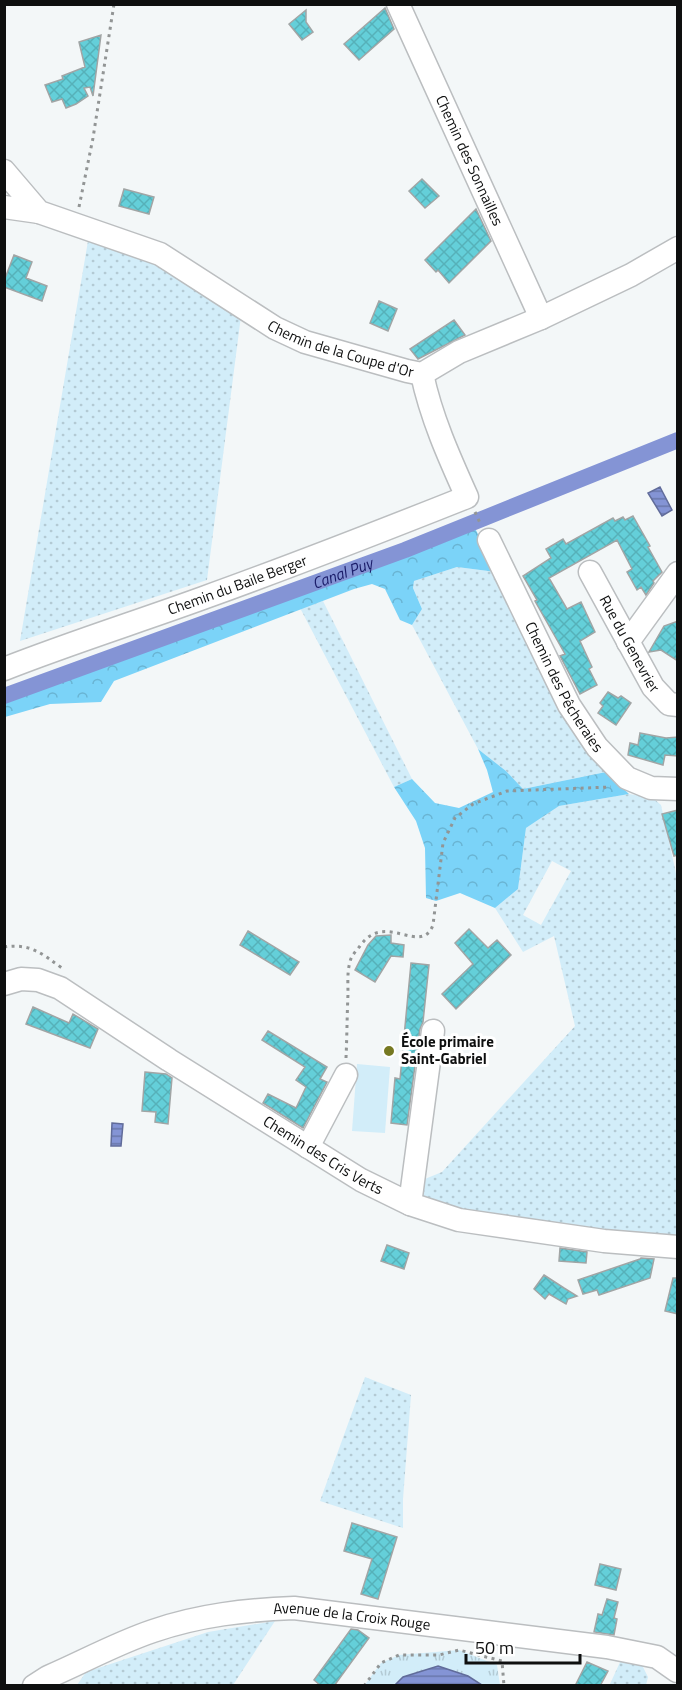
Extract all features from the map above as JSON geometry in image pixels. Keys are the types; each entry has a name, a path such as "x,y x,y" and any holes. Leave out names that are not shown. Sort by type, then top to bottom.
{"street":[{"name":"Chemin des Sonnailles","path":"398,4 541,318"},
{"path":"4,171 39,212"},
{"name":"Chemin de la Coupe d'Or","path":"4,207 39,212 160,254 275,328 305,342 422,374 459,352 541,318 632,275 678,248"},
{"path":"422,374 426,395 446,451 472,506"},
{"name":"Chemin du Baile Berger","path":"4,669 318,556 472,506"},
{"name":"Chemin des Pêcheraies","path":"485,534 569,705 597,747 627,778 651,788 678,789"},
{"name":"Rue du Genevrier","path":"590,572 652,687 669,704 678,705"},
{"path":"628,642 678,573"},
{"name":"Chemin des Cris Verts","path":"4,984 21,979 38,980 60,988 169,1060 361,1180 410,1204 459,1220 604,1241 678,1248"},
{"path":"410,1204 433,1032"},
{"path":"308,1147 346,1075"},
{"name":"Avenue de la Croix Rouge","path":"34,1686 152,1631 196,1618 257,1609 294,1608 607,1647 657,1658 677,1670 666,1686"}],"path":[{"path":"75,224 93,138 114,4"},
{"path":"472,506 485,534"},
{"path":"346,1075 350,960 367,936 376,932 389,931 417,938 425,937 430,933 433,925 443,843 455,818 473,804 507,791 619,786 627,778"},
{"path":"364,1686 381,1663 399,1656 439,1655 459,1650 502,1661 504,1686"}],"green space":[{"path":"88,241 156,259 241,316 207,580 20,641"},
{"path":"475,528 496,572 457,567 414,581 413,588 422,609 412,625 400,620 385,589 372,584 114,681 101,702 50,704 5,717 5,699"},
{"path":"457,567 496,572 606,772 523,789 506,771 478,749 412,625 422,609 413,588 414,581"},
{"path":"323,601 412,779 394,787 300,608"},
{"path":"478,749 506,771 523,789 606,772 629,794 559,806 526,828 518,889 495,908 460,893 436,901 426,898 425,848 416,821 394,787 412,779 435,803 459,808 493,792"},
{"path":"629,794 653,798 661,805 677,878 677,1239 491,1221 423,1198 420,1181 442,1172 575,1026 554,936 523,952 495,908 518,889 526,828 559,806","holes":["552,861 571,871 541,925 523,915"]},
{"path":"357,1064 390,1067 385,1133 352,1131"},
{"path":"365,1377 411,1395 403,1528 320,1501"},
{"path":"275,1621 233,1685 77,1685 86,1672 208,1632"},
{"path":"459,1650 497,1665 500,1685 364,1686 381,1663 399,1655"},
{"path":"622,1658 642,1665 648,1677 646,1685 609,1686"}],"shaded area":[{"path":"660,487 672,510 662,516 648,493"},
{"path":"112,1123 123,1124 121,1146 111,1146"},
{"path":"438,1666 468,1676 482,1685 395,1685 403,1677"}],"building":[{"path":"385,8 394,29 359,60 344,44"},
{"path":"306,10 306,22 313,32 302,40 289,24"},
{"path":"101,35 93,96 90,87 84,88 88,96 66,108 62,99 52,102 45,85 63,79 62,76 85,67 79,42"},
{"path":"422,179 439,196 425,208 409,191"},
{"path":"124,189 154,197 149,214 119,206"},
{"path":"476,209 491,241 449,283 425,260"},
{"path":"14,255 32,262 26,278 47,286 42,301 4,287"},
{"path":"379,301 397,309 388,331 370,323"},
{"path":"454,320 465,335 418,359 410,349"},
{"path":"633,516 662,572 653,581 646,595 641,587 637,590 627,572 632,569 617,540 549,578 567,609 581,602 595,632 580,641 592,667 589,669 597,685 580,694 560,656 565,654 523,576 551,558 546,549 563,539 566,544 613,518 615,521 623,517 625,520"},
{"path":"678,621 678,661 661,650 649,652 664,626"},
{"path":"608,692 618,698 621,696 631,703 616,725 598,713 603,706 600,703"},
{"path":"640,733 666,738 678,737 678,756 665,755 663,765 628,755 630,743 638,745"},
{"path":"678,810 678,855 674,856 662,814"},
{"path":"469,929 488,948 497,940 511,955 456,1009 442,994 473,964 455,943"},
{"path":"248,931 299,962 290,975 240,945"},
{"path":"391,935 391,943 404,945 403,957 391,956 375,982 355,970 368,945 376,936"},
{"path":"411,963 429,965 423,1022 420,1029 407,1125 391,1123 395,1078 400,1079"},
{"path":"33,1007 69,1023 73,1014 98,1029 90,1048 26,1024"},
{"path":"268,1031 327,1067 320,1079 327,1082 303,1128 263,1103 268,1094 296,1108 306,1087 296,1080 305,1067 262,1040"},
{"path":"145,1072 166,1074 172,1078 168,1124 155,1122 156,1112 142,1111"},
{"path":"387,1245 409,1253 404,1269 381,1261"},
{"path":"560,1248 587,1252 586,1263 559,1261"},
{"path":"641,1258 654,1259 650,1278 599,1295 597,1290 583,1294 578,1280"},
{"path":"544,1275 577,1296 568,1299 566,1304 549,1294 545,1299 534,1289"},
{"path":"673,1278 678,1278 678,1314 665,1311"},
{"path":"352,1523 397,1537 378,1599 361,1594 372,1559 344,1551"},
{"path":"600,1564 621,1569 616,1590 595,1585"},
{"path":"607,1599 618,1602 614,1618 617,1619 614,1635 594,1632 598,1614 602,1615"},
{"path":"351,1629 358,1630 369,1638 334,1686 321,1686 314,1680"},
{"path":"587,1662 608,1671 600,1686 575,1686"}],"waterway":[{"name":"Canal Puy","path":"4,696 405,550 678,440"}],"place":[{"name":"École primaire Saint-Gabriel","path":"389,1051"}]}
